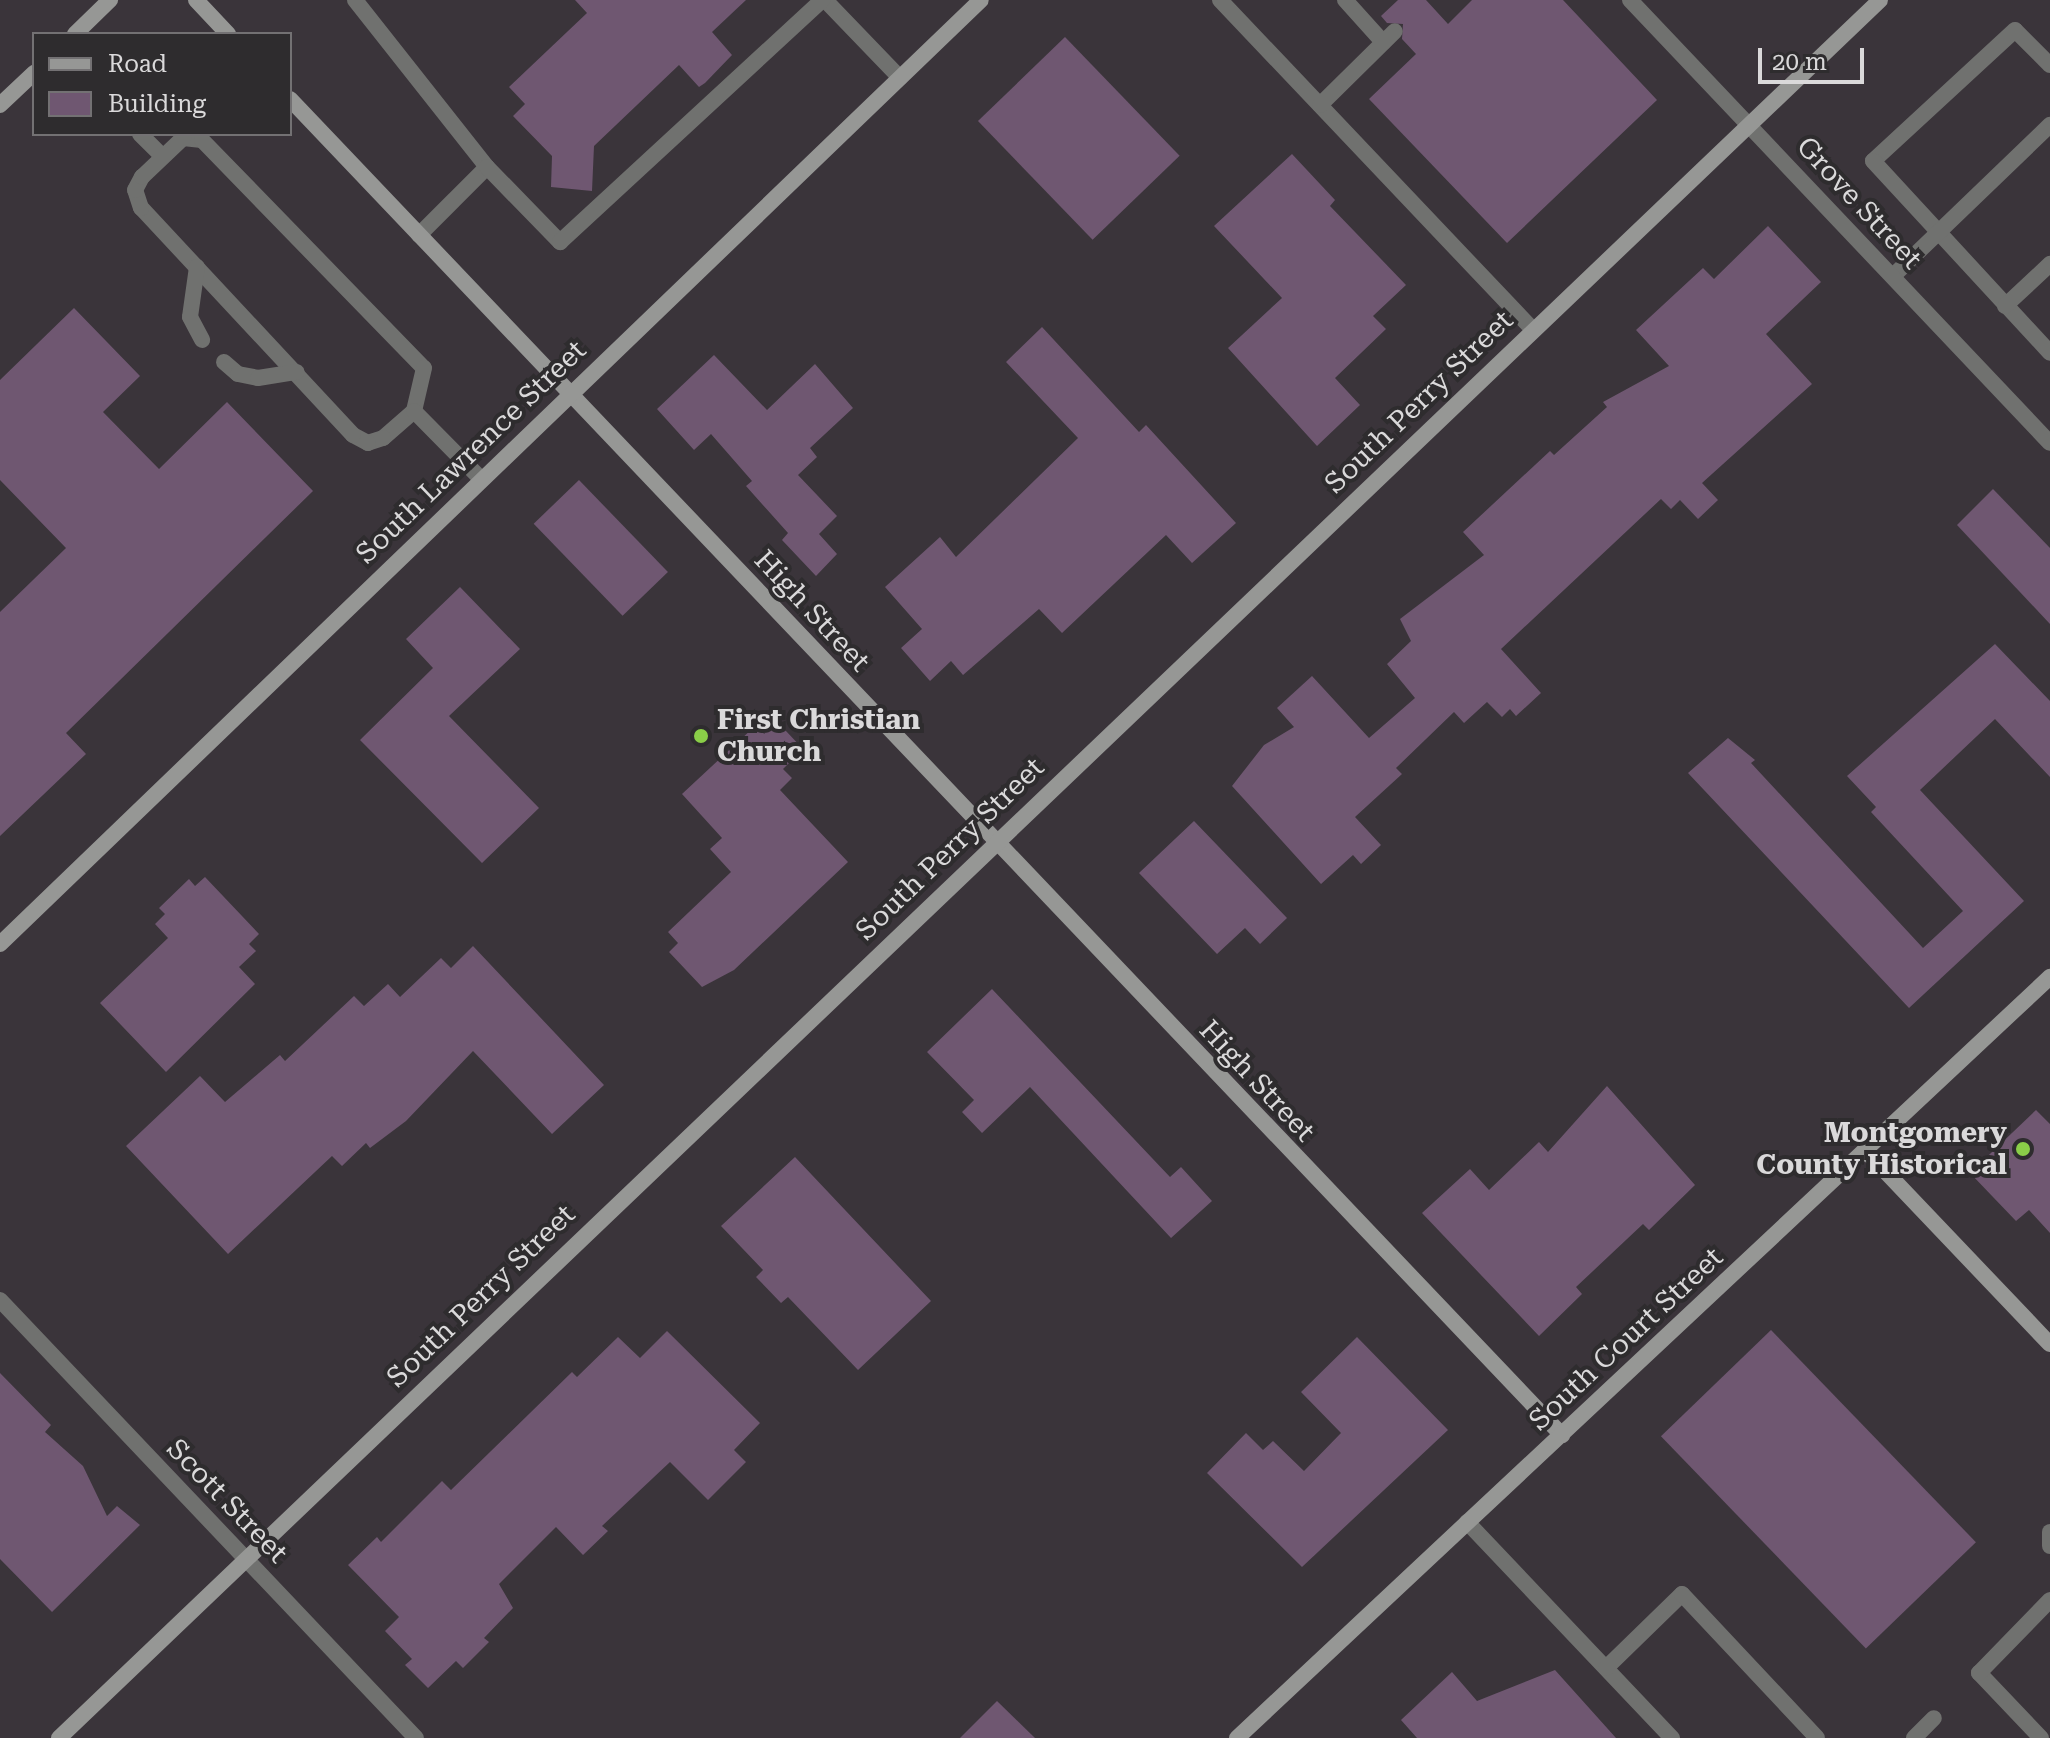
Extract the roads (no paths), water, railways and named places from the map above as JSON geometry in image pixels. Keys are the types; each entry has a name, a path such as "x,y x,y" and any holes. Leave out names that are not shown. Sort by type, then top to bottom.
{"main road":[{"path":"77,32 110,0"},
{"path":"196,0 226,32"},
{"name":"South Lawrence Street","path":"0,944 980,0"},
{"name":"South Perry Street","path":"69,1735 244,1558 1880,0"},
{"path":"0,105 32,75"},
{"name":"High Street","path":"292,101 994,842 1562,1435"},
{"name":"South Court Street","path":"1237,1738 2050,977"},
{"path":"1865,1150 2050,1344"}],"street":[{"path":"355,0 487,167 560,242 824,0 900,78"},
{"path":"1220,0 1533,330"},
{"name":"Grove Street","path":"1630,0 2050,443"},
{"path":"1320,105 1389,37 1355,4"},
{"path":"2050,65 2015,30 1873,161 1936,233 2050,353"},
{"path":"1893,276 2050,125"},
{"path":"142,136 161,155"},
{"path":"183,138 202,140 415,356 425,380 414,411 383,438 368,443 353,435 141,208 135,190 161,155 183,138"},
{"path":"419,235 487,167"},
{"path":"2005,306 2050,264"},
{"path":"197,267 190,317 202,340"},
{"path":"224,362 238,374 258,378 297,372"},
{"path":"414,411 481,479"},
{"name":"Scott Street","path":"0,1300 416,1738"},
{"path":"1467,1522 1672,1738"},
{"path":"2050,1532 2050,1546"},
{"path":"1606,1668 1682,1594 1817,1738"},
{"path":"2041,1738 1979,1673 2050,1600"},
{"path":"1914,1738 1934,1718"}],"place":[{"name":"First Christian Church","path":"701,736"},
{"name":"Montgomery County Historical","path":"2023,1149"}]}
